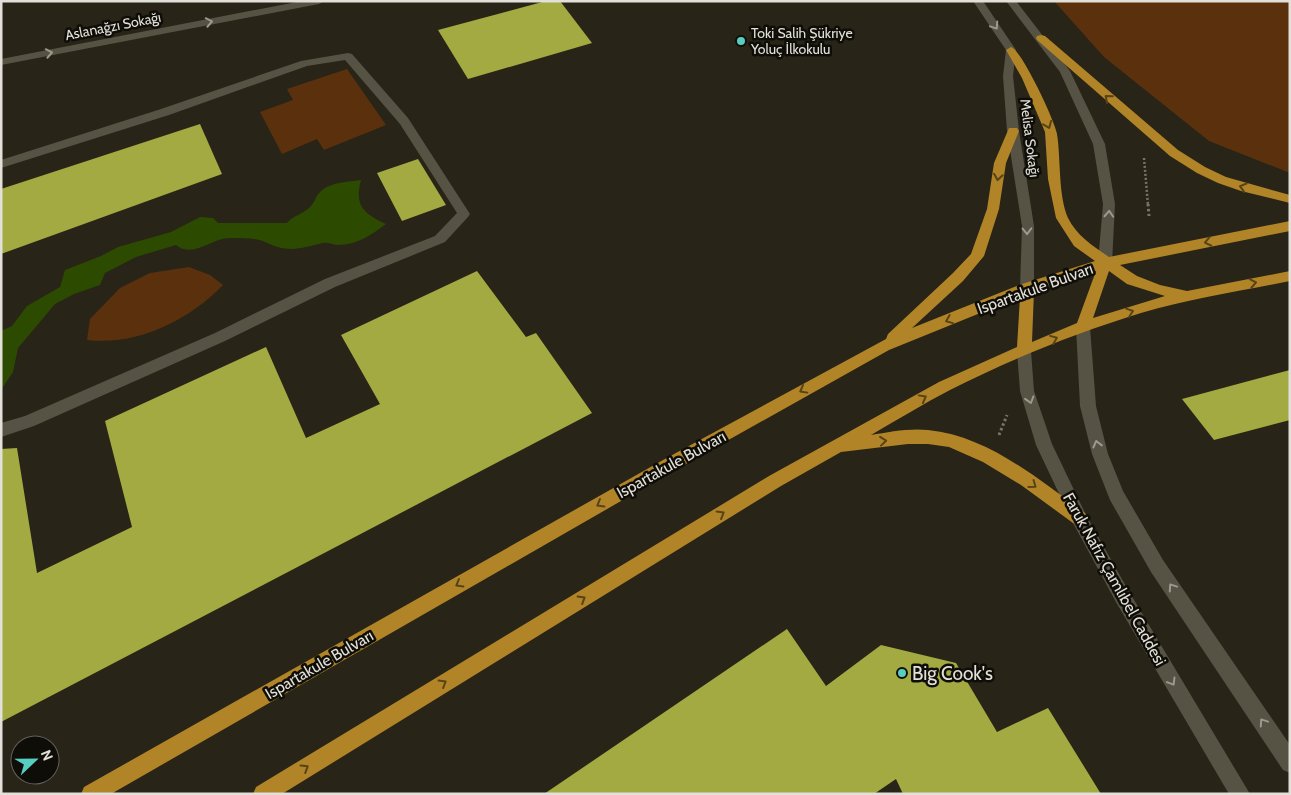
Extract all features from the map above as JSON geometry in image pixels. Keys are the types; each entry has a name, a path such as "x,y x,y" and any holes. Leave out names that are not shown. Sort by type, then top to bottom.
{"main road":[{"path":"1041,38 1174,153 1201,170 1222,180 1241,187 1290,199"},
{"path":"1011,50 1027,78 1051,132 1054,179 1062,218 1079,243 1105,263 1132,280 1159,290 1188,296"},
{"path":"884,346 958,277 977,256 993,209 1000,163 1013,131"},
{"name":"Ispartakule Bulvarı","path":"91,794 669,465 884,346 1027,288 1105,263 1290,226"},
{"path":"1084,327 1105,263"},
{"path":"263,794 701,526 835,447 944,386 991,364 1084,327 1141,308 1188,296 1290,276"},
{"path":"1024,351 1027,288"},
{"path":"835,447 928,437 962,445 1007,466 1079,518"}],"street":[{"name":"Aslanağzı Sokağı","path":"1,62 319,1"},
{"path":"978,1 1011,50"},
{"path":"1011,1 1065,71 1099,144 1109,204 1105,263"},
{"name":"Melisa Sokağı","path":"1011,50 1008,76 1013,131 1028,226 1027,288"},
{"path":"1,164 165,112 305,63 348,56 404,122 464,214 440,239 330,282 220,337 28,421 1,430"},
{"path":"1084,327 1088,406 1100,454 1116,495 1157,566 1290,762"},
{"name":"Faruk Nafız Çamlıbel Caddesi","path":"1024,351 1027,391 1044,444 1079,518 1127,605 1240,794"}],"path":[{"path":"1144,157 1149,216"},
{"path":"995,442 1008,415"}],"shaded area":[{"path":"1054,1 1290,1 1290,173 1209,141 1104,57"},
{"path":"347,69 386,125 324,150 317,139 282,154 260,112 293,100 287,89"},
{"path":"361,180 359,189 360,203 367,213 386,224 369,235 345,245 325,243 293,249 279,247 256,239 230,238 196,249 182,249 176,245 136,257 105,273 100,285 74,294 55,304 18,348 13,372 1,390 1,331 12,326 27,306 60,287 65,270 118,247 171,232 200,217 213,218 218,223 287,223 309,208 318,194 329,186"},
{"path":"189,267 210,275 223,285 195,309 161,328 125,339 87,340 90,319 120,288 150,273"}],"building":[{"path":"546,1 560,1 592,43 468,79 438,30"},
{"path":"200,124 222,174 1,254 1,189"},
{"path":"418,159 446,205 402,221 377,173"},
{"path":"477,271 526,337 536,333 592,413 1,722 1,449 17,448 37,573 132,527 105,421 266,347 306,438 380,404 341,335"},
{"path":"1290,370 1290,420 1214,440 1182,399"},
{"path":"787,629 826,686 881,645 956,663 997,732 1048,708 1101,794 903,794 896,779 874,794 544,794"}],"place":[{"name":"Toki Salih Şükriye Yoluç İlkokulu","path":"741,41"},
{"name":"Big Cook's","path":"902,673"}]}
